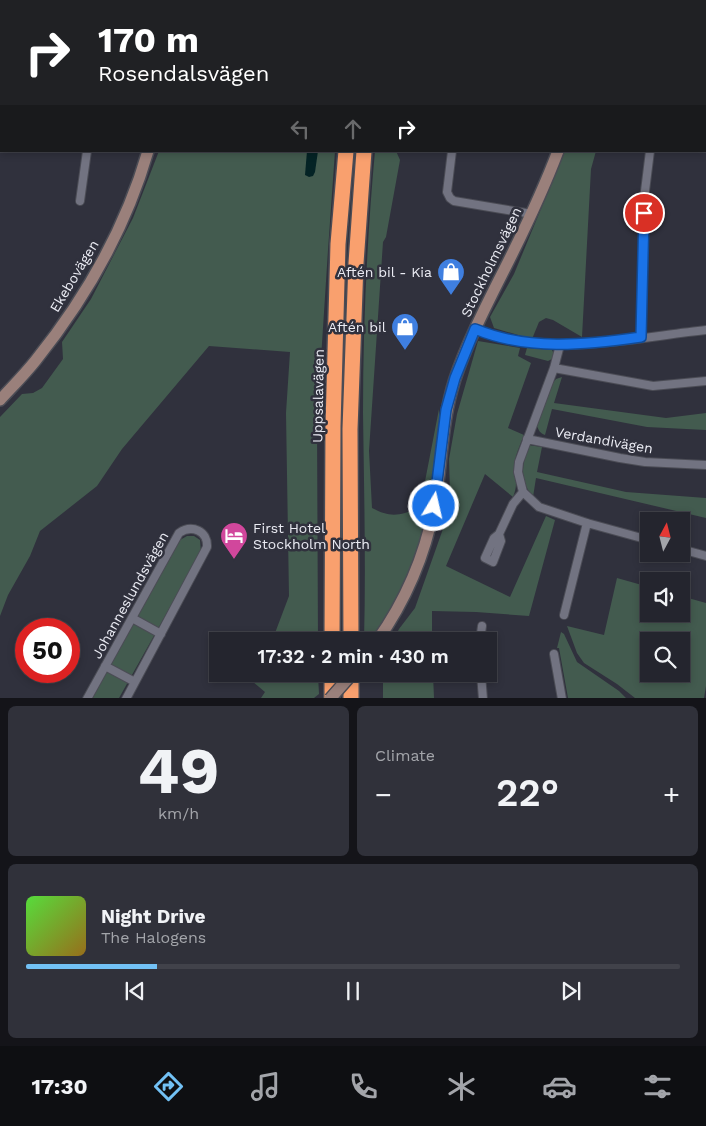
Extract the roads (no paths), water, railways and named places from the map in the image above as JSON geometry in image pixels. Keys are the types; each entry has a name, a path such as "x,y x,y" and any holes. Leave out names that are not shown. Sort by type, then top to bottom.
{"highway":[{"name":"Uppsalavägen","path":"332,632 332,426 338,244 345,152"},
{"path":"351,632 351,420 356,263 364,152"},
{"path":"332,682 332,698"},
{"path":"351,682 351,698"}],"main road":[{"name":"Ekebovägen","path":"0,400 36,360 60,328 97,271 123,220 148,152"},
{"name":"Stockholmsvägen","path":"384,632 408,590 429,533 437,493 446,410 455,378 475,329 532,214 558,152"},
{"path":"332,698 345,682"}],"street":[{"path":"80,201 87,152"},
{"path":"452,152 447,192 450,198 454,201 532,214"},
{"path":"641,337 645,189 650,152"},
{"path":"475,329 523,342 560,345 578,345 706,330"},
{"path":"560,345 554,368 519,462 518,472 523,492 539,507 640,538"},
{"path":"554,368 653,386 706,381"},
{"name":"Verdandivägen","path":"527,438 645,462 706,465"},
{"path":"499,534 513,504 523,492"},
{"path":"564,615 587,523"},
{"name":"Johanneslundsvägen","path":"87,698 179,533 185,529 197,530 205,536 207,547 126,698"},
{"path":"690,552 706,556"},
{"path":"132,618 161,634"},
{"path":"481,632 482,626"},
{"path":"554,654 562,698"},
{"path":"105,666 134,682"},
{"path":"482,682 483,698"}],"place":[{"name":"Aftén bil - Kia","path":"451,296"},
{"name":"Aftén bil","path":"405,351"},
{"name":"First Hotel Stockholm North","path":"234,560"}]}
